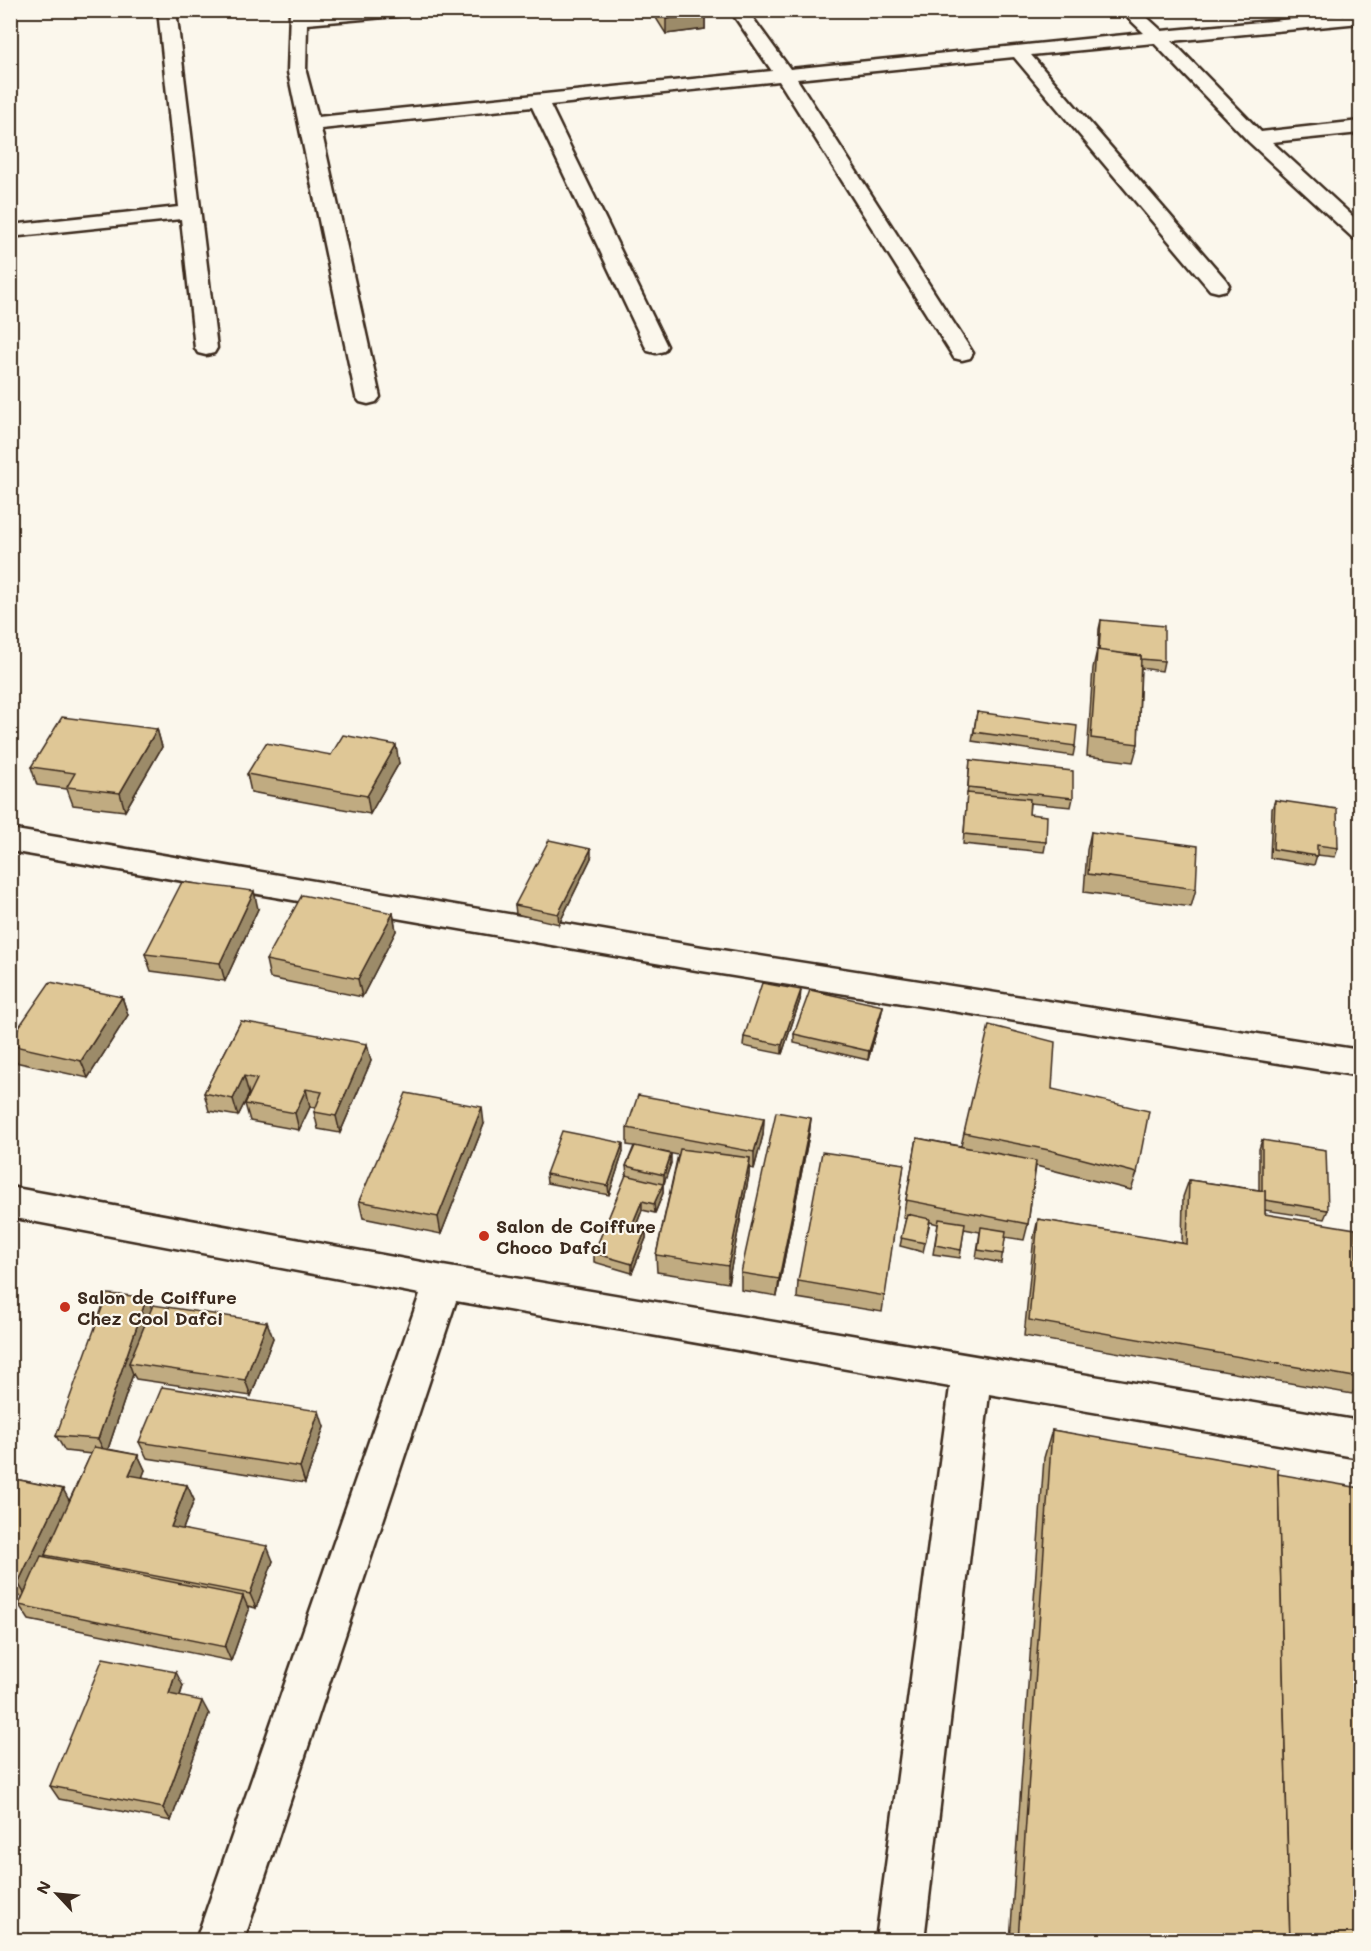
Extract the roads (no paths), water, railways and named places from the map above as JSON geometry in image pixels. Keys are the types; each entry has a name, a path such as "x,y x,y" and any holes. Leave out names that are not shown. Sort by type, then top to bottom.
{"street":[{"path":"167,10 206,348"},
{"path":"368,397 297,72 298,15 407,10"},
{"path":"738,10 786,77 962,352"},
{"path":"1128,10 1158,37 1256,138 1360,234"},
{"path":"310,124 1360,18"},
{"path":"1019,52 1218,285"},
{"path":"539,101 656,346"},
{"path":"1256,138 1360,127"},
{"path":"10,231 189,212"},
{"path":"10,840 702,959 1360,1063"},
{"path":"10,1202 443,1282 1360,1440"},
{"path":"220,1941 443,1282"},
{"path":"900,1941 972,1373"}],"place":[{"name":"Salon de Coiffure Choco Dafci","path":"484,1236"},
{"name":"Salon de Coiffure Chez Cool Dafci","path":"65,1307"}]}
